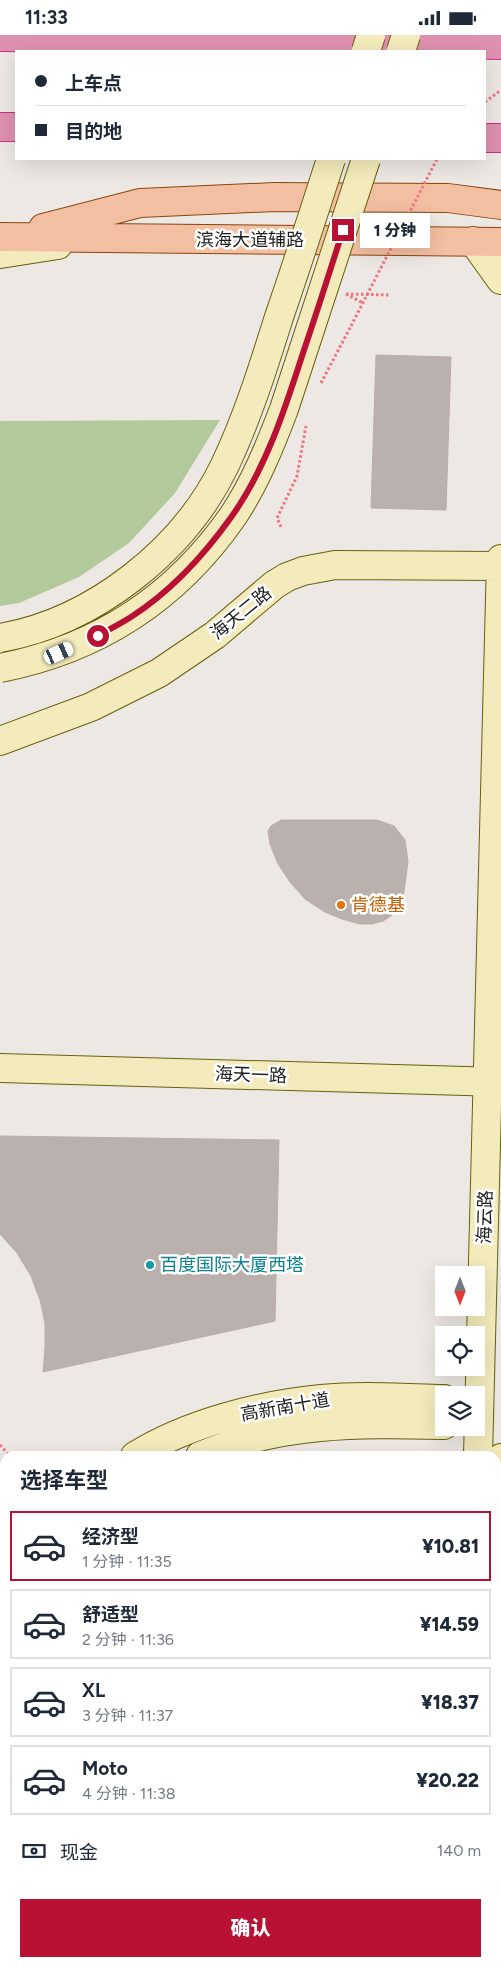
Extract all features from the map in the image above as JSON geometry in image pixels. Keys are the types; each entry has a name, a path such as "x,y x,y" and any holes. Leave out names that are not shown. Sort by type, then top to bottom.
{"highway":[{"path":"0,37 501,45"},
{"path":"0,127 15,127"},
{"path":"486,138 501,138"}],"main road":[{"path":"2,243 140,203 274,197 448,198 501,205"},
{"name":"滨海大道辅路","path":"2,243 94,239 501,242"}],"street":[{"path":"366,50 371,35"},
{"path":"400,50 406,35"},
{"path":"0,638 46,625 79,611 138,574 161,553 185,526 208,494 223,468 252,399 331,160"},
{"path":"0,668 59,653 98,636 131,617 158,596 185,571 210,545 233,515 257,473 284,409 366,160"},
{"path":"473,241 501,280"},
{"name":"海云路","path":"485,1413 495,1082 501,559"},
{"name":"海天二路","path":"0,741 91,707 159,673 214,635 274,585 287,577 303,571 335,565 501,566"},
{"name":"海天一路","path":"0,1068 495,1082"},
{"name":"高新南十道","path":"146,1451 173,1437 212,1422 269,1407 321,1399 435,1399"},
{"name":"高新南十道","path":"212,1451 226,1445 273,1433 321,1425 361,1423 435,1425"},
{"name":"海云路","path":"479,1451 481,1436"}],"path":[{"path":"486,101 501,90"},
{"path":"317,390 436,160"},
{"path":"363,303 346,294 391,295"},
{"path":"281,527 277,518 297,477 307,419"}],"green space":[{"path":"220,420 175,493 129,543 79,577 19,603 0,606 0,421"}],"building":[{"path":"376,355 451,357 446,510 371,508"},
{"path":"281,820 377,820 394,826 405,840 408,861 404,892 399,906 391,916 383,921 372,924 360,924 325,912 305,899 278,864 270,844 268,831 271,826"},
{"name":"百度国际大厦西塔","path":"0,1136 279,1140 275,1321 43,1372 45,1323 40,1300 31,1276 17,1253 0,1234"}],"place":[{"name":"肯德基","path":"341,905"},
{"name":"百度国际大厦西塔","path":"150,1265"}],"route":[{"path":"98,636 131,617 158,596 210,545 233,515 252,482 279,422 297,373 343,230"}]}
